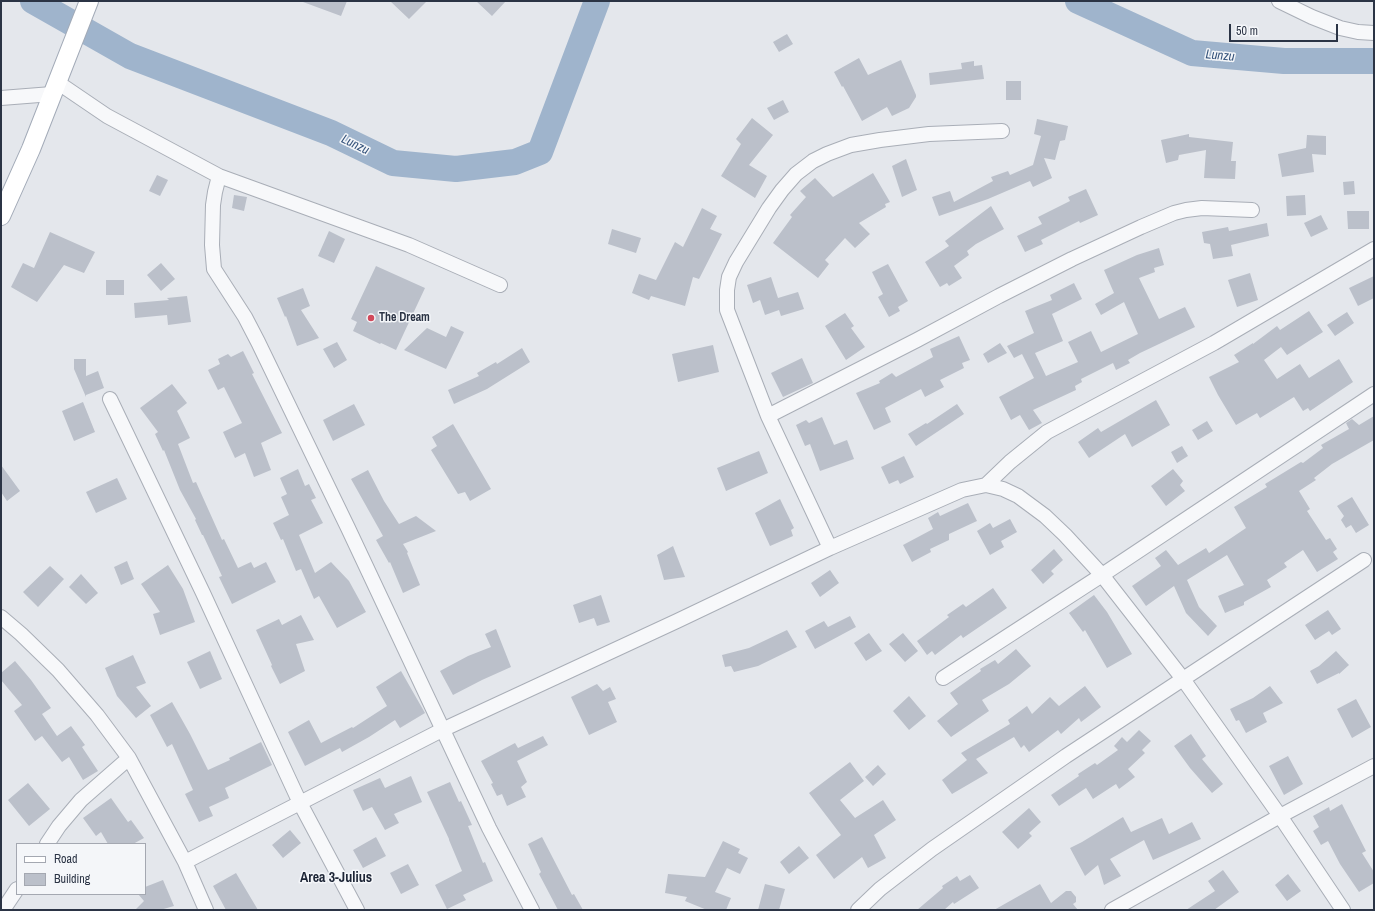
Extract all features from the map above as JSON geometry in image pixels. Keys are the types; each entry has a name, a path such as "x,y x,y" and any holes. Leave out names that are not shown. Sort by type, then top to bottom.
{"main road":[{"path":"1,216 31,149 89,1"}],"street":[{"path":"1279,1 1312,18 1340,28 1358,32 1374,33"},
{"path":"1,98 55,88 219,176 409,245 500,285"},
{"path":"830,548 768,416 727,310 726,290 729,277 736,262 768,208 782,190 796,174 827,154 851,145 880,140 929,134 1002,131"},
{"path":"219,176 213,205 212,245 214,269 241,311 258,342 348,528 489,828 532,910"},
{"path":"768,416 918,340 1006,292 1141,227 1174,213 1186,210 1202,208 1252,210"},
{"path":"986,485 1010,462 1047,432 1214,343 1374,249"},
{"path":"943,678 1102,575 1374,394"},
{"path":"110,399 203,593 300,803 357,910"},
{"path":"185,862 442,730 830,548 962,490 986,485 1003,489 1018,496 1039,512 1065,534 1102,575 1183,679 1280,816 1343,910"},
{"path":"858,910 880,889 932,849 1066,756 1364,560"},
{"path":"1,618 26,638 58,670 97,715 129,758 185,862 206,910"},
{"path":"48,843 59,826 81,800 129,758"},
{"path":"1112,910 1280,816 1374,766"},
{"path":"3,910 16,890"}],"building":[{"path":"303,1 347,1 341,16"},
{"path":"390,1 427,1 409,19"},
{"path":"476,1 506,1 492,16"},
{"path":"787,34 793,44 779,52 773,42"},
{"path":"859,58 868,75 901,60 916,95 909,108 892,116 887,107 862,121 834,72"},
{"path":"974,61 974,66 982,65 984,79 930,85 929,73 962,69 961,63"},
{"path":"1006,81 1021,81 1021,100 1006,100"},
{"path":"783,100 789,112 774,120 767,108"},
{"path":"752,118 773,135 749,165 767,176 755,198 721,176 741,144 736,139"},
{"path":"1037,119 1068,126 1065,140 1060,141 1055,160 1044,158 1052,178 1033,187 1030,181 988,199 939,216 932,197 950,191 954,202 993,181 991,177 1008,171 1010,175 1033,165 1041,136 1034,134"},
{"path":"1189,134 1189,137 1233,142 1231,161 1236,161 1235,179 1204,178 1206,150 1179,155 1178,160 1166,163 1161,140"},
{"path":"1307,135 1326,136 1326,155 1312,154 1314,172 1282,177 1278,154 1306,148"},
{"path":"906,159 917,190 902,197 892,166"},
{"path":"873,173 890,202 885,204 886,207 859,223 870,234 855,248 845,238 825,260 829,264 818,278 773,243 792,217 790,215 806,197 800,191 815,178 833,197"},
{"path":"157,175 168,180 160,196 149,191"},
{"path":"1354,181 1355,194 1344,195 1343,182"},
{"path":"1086,189 1098,215 1080,223 1079,221 1041,240 1043,244 1025,252 1017,236 1042,224 1038,217 1070,201 1068,197"},
{"path":"234,195 247,197 244,211 232,208"},
{"path":"1305,195 1306,215 1287,216 1286,196"},
{"path":"991,206 1004,229 976,244 967,251 969,255 954,266 962,278 949,286 947,283 940,287 925,262 949,246 945,241"},
{"path":"702,208 717,216 710,229 722,234 699,279 693,277 685,306 651,296 649,300 632,293 639,274 656,280 675,242 683,247"},
{"path":"1347,211 1369,211 1369,229 1348,229"},
{"path":"1321,215 1328,229 1311,237 1304,223"},
{"path":"1267,223 1269,236 1231,245 1233,256 1213,259 1210,244 1204,243 1202,232 1228,227 1229,231"},
{"path":"612,229 641,238 636,253 608,244"},
{"path":"329,231 345,239 334,263 318,256"},
{"path":"50,232 95,252 84,273 64,265 37,302 11,287 23,263 34,268"},
{"path":"1159,248 1164,265 1154,268 1155,272 1139,278 1159,319 1185,307 1195,327 1140,353 1128,360 1130,363 1116,370 1113,363 1081,379 1082,382 1075,386 1076,390 1033,410 1042,423 1029,430 1020,415 1011,420 999,397 1034,378 1022,354 1014,358 1007,346 1034,333 1025,311 1052,300 1050,295 1074,283 1082,299 1052,314 1063,341 1035,353 1046,376 1078,362 1068,342 1091,331 1101,352 1138,334 1124,302 1101,315 1095,304 1114,293 1104,270 1137,255"},
{"path":"161,263 175,279 161,291 147,275"},
{"path":"888,264 908,301 898,307 900,311 889,317 878,297 883,294 872,272"},
{"name":"The Dream","path":"376,266 425,288 396,350 353,331 357,322 351,319"},
{"path":"1250,273 1258,300 1237,307 1228,280"},
{"path":"1374,276 1374,298 1358,306 1349,288"},
{"path":"771,277 778,298 798,292 804,309 781,316 779,310 765,315 760,300 753,303 747,285"},
{"path":"106,280 124,280 124,295 106,295"},
{"path":"303,288 310,306 301,310 319,338 297,346 286,316 285,317 277,298"},
{"path":"187,296 191,322 168,325 167,315 135,318 134,303 169,300 167,298"},
{"path":"1309,311 1323,332 1287,355 1281,347 1264,360 1277,379 1300,364 1309,378 1339,359 1353,382 1310,411 1308,408 1303,411 1294,397 1260,418 1257,413 1236,425 1209,377 1239,362 1234,355 1253,344 1277,326 1280,330"},
{"path":"1347,312 1354,323 1335,336 1327,325"},
{"path":"845,313 854,326 851,328 865,347 846,360 825,326"},
{"path":"451,326 464,332 446,369 404,350 427,328 446,337"},
{"path":"959,336 970,360 962,363 964,368 940,380 944,387 925,397 921,389 885,408 891,422 874,430 856,393 880,383 879,381 892,373 896,377 933,357 930,349"},
{"path":"337,342 347,360 334,368 323,349"},
{"path":"1000,343 1007,353 988,363 983,354"},
{"path":"713,345 719,372 678,382 672,354"},
{"path":"522,348 530,362 487,389 454,404 448,390 479,376 477,373 496,362 497,364"},
{"path":"243,351 254,373 252,374 282,433 261,443 271,470 254,477 245,453 235,458 223,432 242,423 224,387 218,390 208,370 220,364 218,359 228,354 231,357"},
{"path":"802,358 813,383 783,397 771,373"},
{"path":"74,359 86,359 86,376 98,371 104,388 86,395 86,397 74,369"},
{"path":"172,384 187,403 177,411 190,438 178,444 193,483 196,482 222,540 224,539 238,568 251,562 254,568 266,562 276,582 232,604 219,577 222,576 195,520 196,519 180,490 164,450 163,451 155,434 158,432 140,408"},
{"path":"1156,400 1170,425 1132,447 1125,434 1089,458 1078,442 1098,428 1101,432"},
{"path":"83,402 95,432 74,441 62,411"},
{"path":"354,404 365,425 333,441 323,420"},
{"path":"957,404 964,414 916,446 908,434 926,423 927,424"},
{"path":"1374,416 1374,440 1332,464 1314,478 1316,480 1299,491 1310,509 1307,511 1326,540 1330,538 1337,549 1333,552 1338,559 1317,572 1303,550 1284,563 1287,567 1267,580 1271,587 1244,602 1244,605 1225,613 1218,596 1244,585 1227,555 1187,580 1199,607 1217,626 1208,636 1186,613 1174,586 1146,606 1132,586 1161,566 1155,558 1166,550 1178,565 1206,548 1209,553 1246,528 1234,507 1267,487 1265,484 1301,462 1303,463 1323,448 1321,445 1349,429 1346,423 1352,419 1359,425"},
{"path":"822,417 834,445 847,440 854,459 820,471 810,444 805,446 796,425 806,420 809,423"},
{"path":"1207,421 1213,431 1198,440 1192,430"},
{"path":"453,424 491,489 470,501 465,492 458,494 431,450 437,446 432,437"},
{"path":"1182,446 1188,456 1177,463 1171,452"},
{"path":"759,451 768,473 726,491 717,468"},
{"path":"904,456 914,477 900,484 898,480 889,484 881,467"},
{"path":"1,465 20,491 7,501 1,492"},
{"path":"298,469 305,486 309,484 316,498 311,500 323,523 299,535 315,573 331,562 349,581 366,612 337,628 319,596 314,599 301,569 296,571 283,539 281,540 273,523 289,515 281,497 287,494 280,478"},
{"path":"1173,469 1183,481 1180,485 1185,491 1166,506 1151,486"},
{"path":"368,470 384,501 399,524 416,516 436,531 403,544 408,552 407,553 420,585 403,593 390,562 389,563 376,540 383,536 351,479"},
{"path":"117,478 127,499 96,513 86,492"},
{"path":"1352,497 1369,525 1356,533 1351,525 1346,528 1341,520 1344,516 1337,506"},
{"path":"780,499 794,528 791,530 793,536 770,546 755,513"},
{"path":"968,503 977,521 949,534 949,540 930,549 931,552 912,562 903,545 933,529 928,518 938,512 940,516"},
{"path":"1010,519 1017,532 1001,541 1004,547 990,555 977,531 990,523 993,528"},
{"path":"673,546 685,577 664,580 657,555"},
{"path":"1054,549 1063,560 1051,571 1054,574 1043,584 1031,570"},
{"path":"127,561 134,579 121,585 114,567"},
{"path":"168,565 183,589 195,622 160,635 153,614 160,612 141,584"},
{"path":"50,566 64,579 38,607 23,592"},
{"path":"830,570 839,583 820,597 811,583"},
{"path":"81,574 98,593 86,604 69,587"},
{"path":"993,588 1007,608 963,638 961,635 935,655 932,651 927,655 917,641 949,617 947,615 963,604 966,607"},
{"path":"601,595 610,622 597,626 594,618 579,623 573,605"},
{"path":"1094,595 1107,612 1132,654 1107,668 1085,630 1083,632 1069,613"},
{"path":"1328,610 1341,629 1332,635 1329,631 1315,640 1305,625"},
{"path":"301,615 314,640 296,644 305,671 280,684 256,630 279,619 282,625"},
{"path":"850,616 856,627 815,649 805,631 824,621 828,627"},
{"path":"496,629 511,667 453,695 440,671 468,656 491,647 485,634"},
{"path":"787,630 797,647 758,666 734,672 731,666 725,667 722,655 749,648"},
{"path":"869,633 882,651 866,661 854,643"},
{"path":"903,633 918,651 905,662 889,644"},
{"path":"1016,649 1031,666 1009,684 982,700 989,711 951,737 937,721 958,704 950,693 981,671 980,669 995,660 998,664"},
{"path":"210,651 222,679 200,689 187,662"},
{"path":"1336,651 1349,665 1339,674 1317,684 1310,671 1319,666"},
{"path":"133,655 146,683 136,687 151,706 136,718 117,696 105,668"},
{"path":"15,661 51,708 42,714 57,736 71,726 85,745 82,747 98,771 83,780 69,757 62,762 42,736 35,741 14,711 22,705 1,680 1,673"},
{"path":"401,671 425,713 400,728 395,720 342,752 340,748 305,766 288,732 309,720 321,743 352,727 353,728 387,706 376,687"},
{"path":"597,684 603,691 610,687 616,699 608,702 617,722 589,735 571,697"},
{"path":"1085,686 1101,707 1081,722 1079,718 1061,734 1058,730 1029,752 1024,745 1021,748 1014,737 976,759 988,773 952,794 942,780 967,760 961,753 1010,724 1008,720 1027,706 1032,714 1050,697 1059,706"},
{"path":"1270,686 1283,703 1263,713 1267,722 1246,733 1239,720 1236,721 1230,709 1253,698"},
{"path":"909,696 926,716 909,730 893,711"},
{"path":"1356,699 1371,727 1352,738 1337,709"},
{"path":"172,702 208,770 230,760 229,758 261,742 272,765 225,788 229,798 209,807 213,816 199,822 185,794 193,790 172,744 167,747 150,715"},
{"path":"1139,730 1151,741 1142,750 1145,753 1128,769 1135,777 1119,789 1116,784 1093,799 1086,788 1059,806 1051,795 1079,776 1078,774 1095,763 1097,765 1118,750 1114,746 1122,737 1127,742"},
{"path":"1191,734 1206,756 1202,759 1223,784 1212,793 1190,768 1174,746"},
{"path":"543,736 548,745 517,761 527,782 521,787 526,797 507,806 502,794 497,796 491,784 493,783 481,761 515,743 518,748"},
{"path":"1288,756 1303,784 1284,795 1269,766"},
{"path":"850,762 864,781 840,800 855,818 883,800 896,820 874,835 886,858 868,868 862,857 834,879 816,855 841,835 809,793"},
{"path":"878,765 886,774 873,786 865,777"},
{"path":"411,776 422,802 394,814 399,823 385,830 372,807 363,811 353,790 380,778 385,788"},
{"path":"450,782 472,825 468,826 483,863 485,862 493,881 463,895 466,900 447,909 435,885 462,871 427,792"},
{"path":"28,783 50,809 29,826 8,800"},
{"path":"111,798 128,822 131,820 144,838 135,843 107,843 101,832 96,836 83,818"},
{"path":"1342,804 1366,851 1362,853 1374,872 1374,883 1359,892 1340,864 1328,841 1321,845 1313,831 1319,827 1313,816 1329,807 1330,811"},
{"path":"1029,808 1041,822 1029,833 1032,836 1018,849 1002,832"},
{"path":"1123,817 1131,832 1162,818 1169,834 1192,822 1201,839 1153,860 1144,840 1110,859 1121,876 1104,885 1098,865 1085,876 1070,848"},
{"path":"290,830 301,843 283,858 272,845"},
{"path":"376,837 386,856 363,868 353,850"},
{"path":"542,837 572,895 574,894 583,910 558,910 539,874 541,872 528,844"},
{"path":"723,841 740,849 738,853 748,858 740,874 727,868 715,892 731,898 726,910 707,910 685,901 687,897 665,893 668,874 705,877"},
{"path":"799,846 809,858 789,874 780,862"},
{"path":"408,864 419,885 401,894 390,873"},
{"path":"1223,870 1239,892 1214,910 1186,910 1215,891 1208,881"},
{"path":"236,873 258,910 226,910 213,886"},
{"path":"1288,874 1301,891 1287,901 1275,885"},
{"path":"970,875 979,888 954,904 953,902 944,910 917,910 943,888 942,886 957,876 960,881"},
{"path":"163,880 174,906 160,910 135,910 144,901 139,895 146,895 146,887"},
{"path":"765,884 785,889 779,910 758,910"},
{"path":"1040,884 1051,903 1066,891 1071,891 1076,897 1076,902 1073,904 1078,910 994,910"}],"waterway":[{"name":"Lunzu","path":"33,1 130,56 331,133 393,163 456,169 515,162 540,152 597,1"},
{"name":"Lunzu","path":"1078,1 1192,53 1284,61 1374,61"}],"place":[{"name":"The Dream","path":"371,318"}],"district":[{"name":"Area 3-Julius","path":"336,878"}]}
